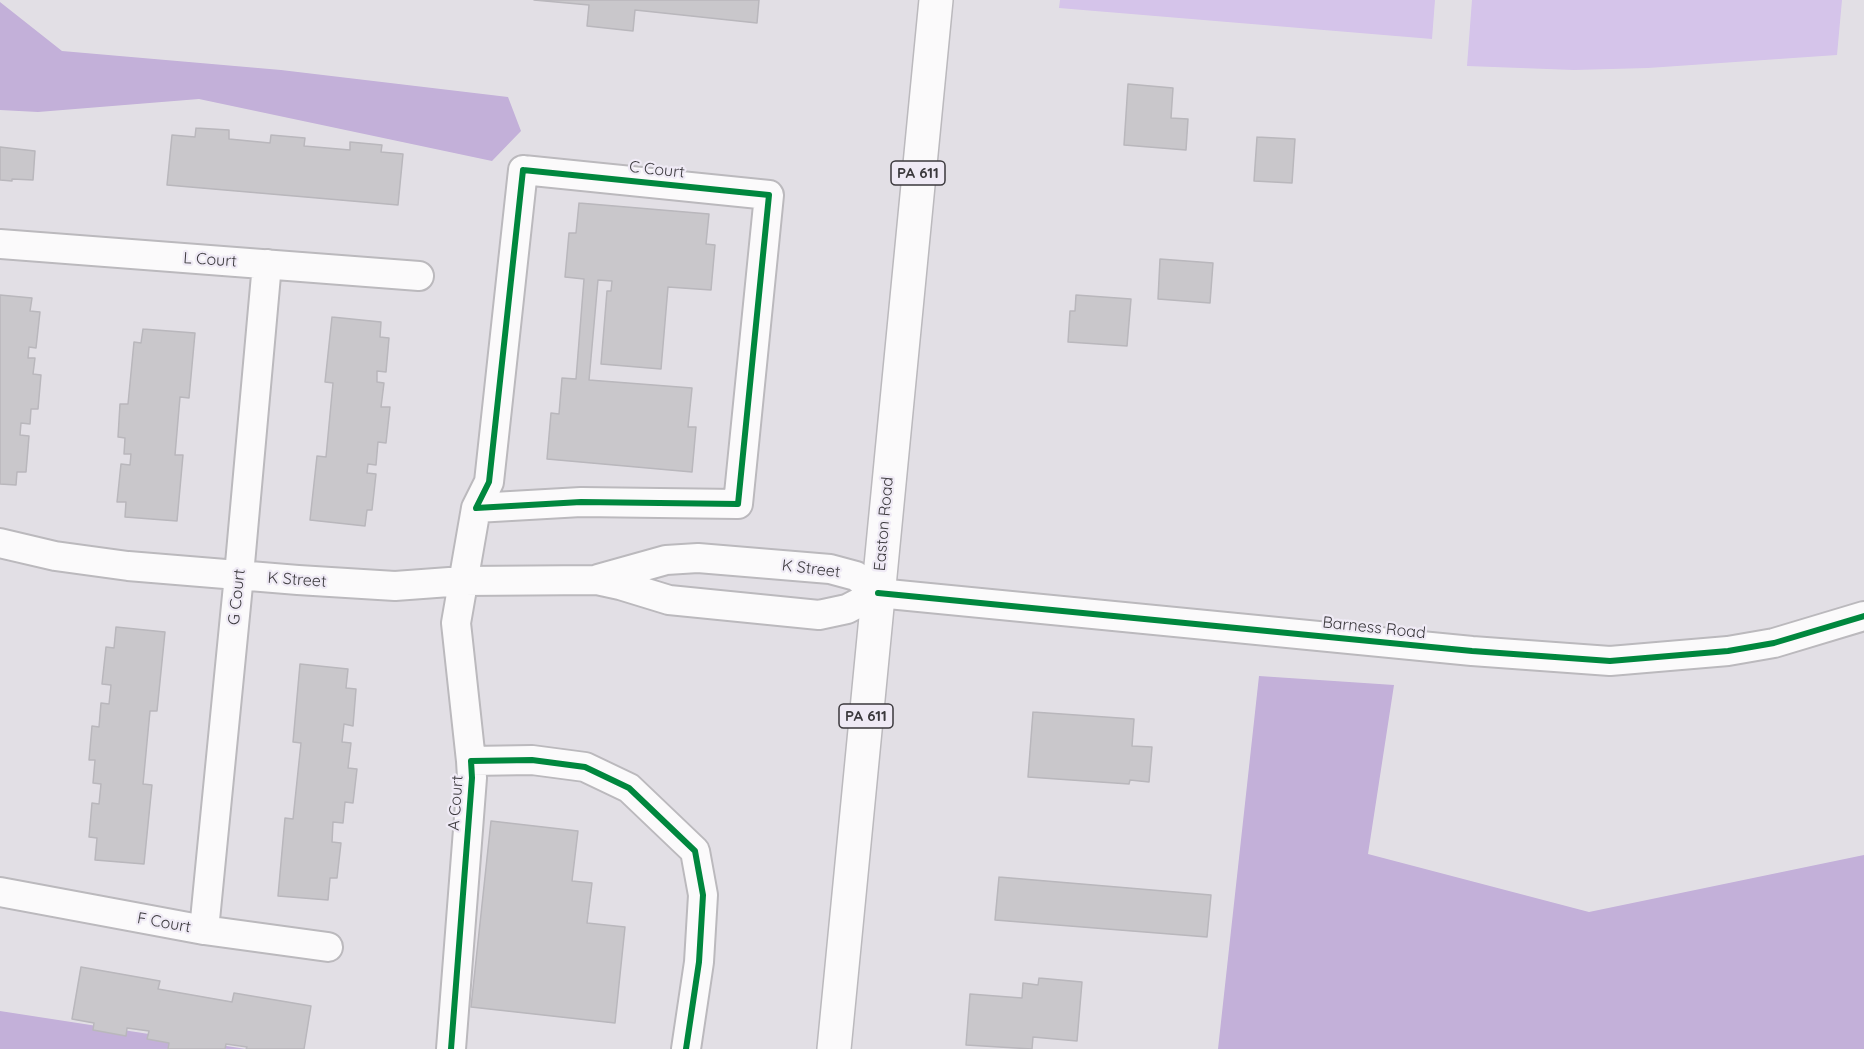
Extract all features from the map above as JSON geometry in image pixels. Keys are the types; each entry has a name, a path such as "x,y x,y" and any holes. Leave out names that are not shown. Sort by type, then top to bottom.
{"highway":[{"name":"Easton Road","path":"834,1049 936,0"}],"street":[{"name":"C Court","path":"463,581 476,508 489,482 523,170 769,195 738,504 581,502 476,508"},
{"name":"L Court","path":"0,244 419,276"},
{"name":"G Court","path":"204,930 267,264"},
{"name":"K Street","path":"0,543 55,556 128,566 395,586 463,581 597,580 669,600 819,615 847,609 878,593 856,576 830,569 698,558 666,560 597,580"},
{"name":"A Court","path":"451,1049 472,778 456,623 463,581"},
{"name":"Barness Road","path":"878,593 1472,651 1610,661 1728,651 1774,643 1864,616"},
{"name":"A Court","path":"471,760 532,760 585,767 628,788 695,851 703,895 699,962 686,1049"},
{"name":"F Court","path":"0,892 204,930 328,947"}],"shaded area":[{"path":"1060,0 1435,0 1432,39 1059,8"},
{"path":"1472,0 1842,0 1837,55 1648,68 1574,70 1467,66"},
{"path":"0,2 62,51 281,70 508,97 521,131 492,161 199,99 38,112 0,110"},
{"path":"1259,676 1394,685 1368,854 1589,912 1864,855 1864,1049 1218,1049"},
{"path":"0,1011 246,1049 0,1049"}],"building":[{"path":"534,0 759,0 757,23 635,10 633,31 587,26 589,5"},
{"path":"1128,84 1173,88 1171,118 1188,119 1186,150 1124,145"},
{"path":"196,128 229,130 229,139 270,143 271,135 305,138 304,146 350,150 350,142 382,145 381,152 403,154 398,205 167,185 172,135 195,137"},
{"path":"1257,137 1295,139 1292,183 1254,181"},
{"path":"0,147 35,151 33,180 0,180"},
{"path":"579,203 709,214 706,244 715,245 711,290 668,287 661,369 601,364 607,291 611,291 612,281 598,280 589,380 692,388 688,427 696,427 692,472 547,459 551,413 559,414 562,378 576,379 584,279 565,277 569,233 576,233"},
{"path":"1160,259 1213,263 1210,303 1158,299"},
{"path":"0,295 32,298 30,311 40,312 36,348 29,347 28,358 35,358 33,374 41,375 38,409 31,409 30,424 21,423 20,435 29,436 26,472 17,472 16,485 0,484"},
{"path":"1076,295 1131,299 1127,346 1068,342 1070,311 1075,311"},
{"path":"332,317 381,322 380,337 389,338 386,372 377,371 377,382 384,383 381,407 390,407 386,443 378,442 376,465 368,464 367,473 376,474 372,510 367,510 365,526 310,520 317,456 326,457 333,383 325,382"},
{"path":"143,329 195,333 189,398 180,397 175,455 183,455 177,521 125,517 126,502 117,502 121,464 130,465 131,454 124,454 125,438 118,437 120,404 128,404 134,342 141,343"},
{"path":"116,627 165,632 157,711 150,711 143,784 152,785 144,864 95,860 97,838 89,837 92,803 99,804 101,784 93,783 95,760 89,760 92,726 99,727 101,703 109,704 111,685 102,684 106,647 114,648"},
{"path":"300,664 348,669 346,688 356,689 353,726 344,724 342,742 351,743 348,768 357,769 353,803 345,802 343,823 333,822 332,842 341,843 337,878 330,878 328,900 278,896 285,818 293,819 301,743 293,742"},
{"path":"1033,712 1134,719 1132,746 1152,747 1149,782 1130,780 1129,784 1028,777"},
{"path":"491,821 578,831 572,881 592,883 587,923 625,927 615,1023 471,1007"},
{"path":"999,877 1211,895 1207,937 995,920"},
{"path":"81,967 160,981 158,989 232,1002 234,993 311,1006 304,1049 246,1049 247,1047 226,1044 225,1049 168,1049 169,1043 147,1039 149,1031 127,1028 126,1036 93,1030 94,1023 72,1019"},
{"path":"1039,978 1082,982 1077,1041 1033,1037 1032,1049 966,1045 970,994 1022,998 1023,983 1038,985"}],"cycle path":[{"path":"523,170 769,195 738,504 581,502 476,508 489,482 523,170"},
{"path":"878,593 1472,651 1610,661 1728,651 1774,643 1864,616"},
{"path":"451,1049 472,778 471,761 532,760 585,767 629,788 695,851 703,895 699,962 686,1049"}]}
